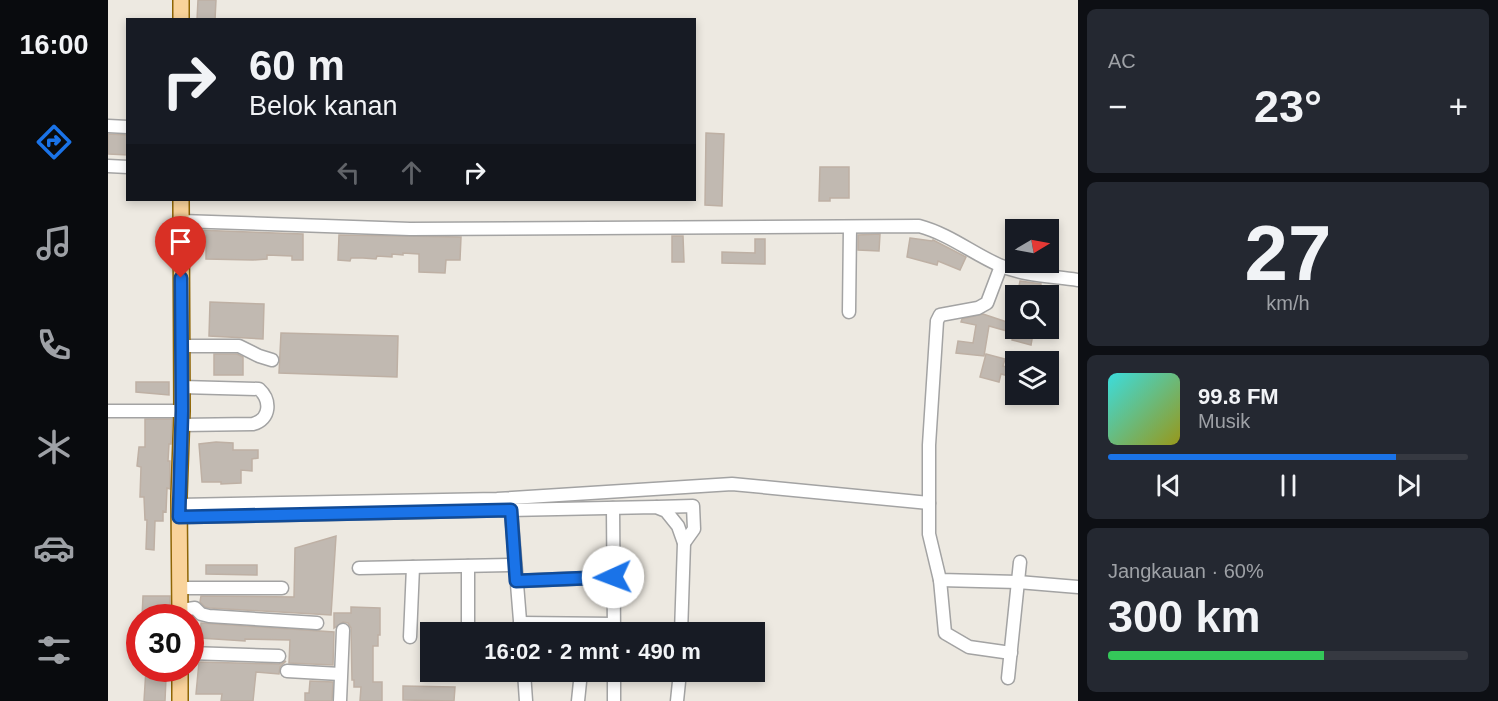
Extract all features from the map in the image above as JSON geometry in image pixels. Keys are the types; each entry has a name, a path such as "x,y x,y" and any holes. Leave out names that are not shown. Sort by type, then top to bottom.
{"main road":[{"path":"181,0 181,18"},
{"path":"180,604 181,201"},
{"path":"180,682 180,701"}],"street":[{"path":"108,126 126,128"},
{"path":"108,166 126,167"},
{"path":"181,221 410,229 919,226 947,236 1001,266 1020,272 1078,280"},
{"path":"849,312 850,228"},
{"path":"1001,266 987,303 978,308 940,315 937,321 929,445 929,534 940,580 945,633 969,647 1011,653"},
{"path":"181,346 239,346 272,360"},
{"path":"108,411 253,424 261,422 266,417 265,394 259,389 182,387"},
{"path":"179,511 496,499 732,484 929,503"},
{"path":"179,511 511,510 693,506 694,529 684,543"},
{"path":"656,507 666,511 678,526 684,543 681,622"},
{"path":"613,508 614,622"},
{"path":"511,510 519,622"},
{"path":"1008,678 1020,562"},
{"path":"359,568 515,564"},
{"path":"468,566 468,622"},
{"path":"410,637 413,567"},
{"path":"516,581 613,577"},
{"path":"940,580 1018,582 1078,587"},
{"path":"179,588 282,588"},
{"path":"204,615 317,623"},
{"path":"340,701 343,630"},
{"path":"204,653 279,656"},
{"path":"287,671 340,674"},
{"path":"525,682 526,701"},
{"path":"578,701 580,682"},
{"path":"614,682 614,701"},
{"path":"677,701 680,682"},
{"path":"680,687 686,701"}],"building":[{"path":"198,0 216,0 215,18 197,18"},
{"path":"706,133 724,134 722,206 705,205"},
{"path":"108,134 126,135 126,155 108,154"},
{"path":"820,167 849,167 849,198 830,198 830,201 819,201"},
{"path":"195,230 303,234 303,260 292,260 292,256 267,255 267,259 253,260 206,259 206,236 195,235"},
{"path":"880,234 879,251 858,250 858,235"},
{"path":"339,235 461,237 460,260 446,260 445,273 419,272 419,254 403,253 403,255 392,254 392,257 377,256 376,259 338,260"},
{"path":"672,236 683,236 684,262 672,262"},
{"path":"910,238 933,240 966,257 960,270 938,261 937,265 907,257"},
{"path":"755,239 765,239 765,264 722,263 722,252 755,253"},
{"path":"1020,281 1041,284 1041,285 1019,285"},
{"path":"210,302 264,304 263,339 209,336"},
{"path":"983,314 1005,321 1005,330 989,326 984,356 956,353 958,341 973,343 976,325 961,322 962,319"},
{"path":"281,333 398,336 397,377 279,373"},
{"path":"1012,339 1032,339 1031,345"},
{"path":"214,354 237,354 243,357 243,375 214,375"},
{"path":"986,354 1005,359 1003,366 1005,367 1005,375 1001,374 999,382 980,377"},
{"path":"136,382 169,382 169,395 136,392"},
{"path":"145,419 172,419 168,461 170,461 170,489 167,488 166,512 163,511 163,521 155,521 154,550 146,549 147,520 145,520 144,497 140,497 141,467 137,466 139,447 145,447"},
{"path":"233,443 233,450 258,450 258,458 252,459 252,471 241,470 241,483 202,482 199,444"},
{"path":"336,536 331,615 210,608 200,602 201,596 294,597 295,548"},
{"path":"206,565 257,565 257,575 206,574"},
{"path":"143,596 170,596 170,604 143,604"},
{"path":"351,607 380,608 378,646 373,646 373,682 382,682 382,701 360,701 361,687 354,687 354,680 352,680 351,628 348,623 343,622 334,628 334,613 351,613"},
{"path":"204,623 334,632 333,665 289,663 290,640 245,639 245,641 204,638"},
{"path":"286,661 280,667 279,674 256,672 253,701 221,701 222,694 196,694 197,682 204,682 204,662 279,664"},
{"path":"310,681 333,682 332,701 305,701 305,693 309,693"},
{"path":"145,682 166,682 165,701 144,701"},
{"path":"403,686 455,687 454,701 403,700"}],"route":[{"path":"181,278 182,411 179,517 511,510 516,581 613,577"}]}
